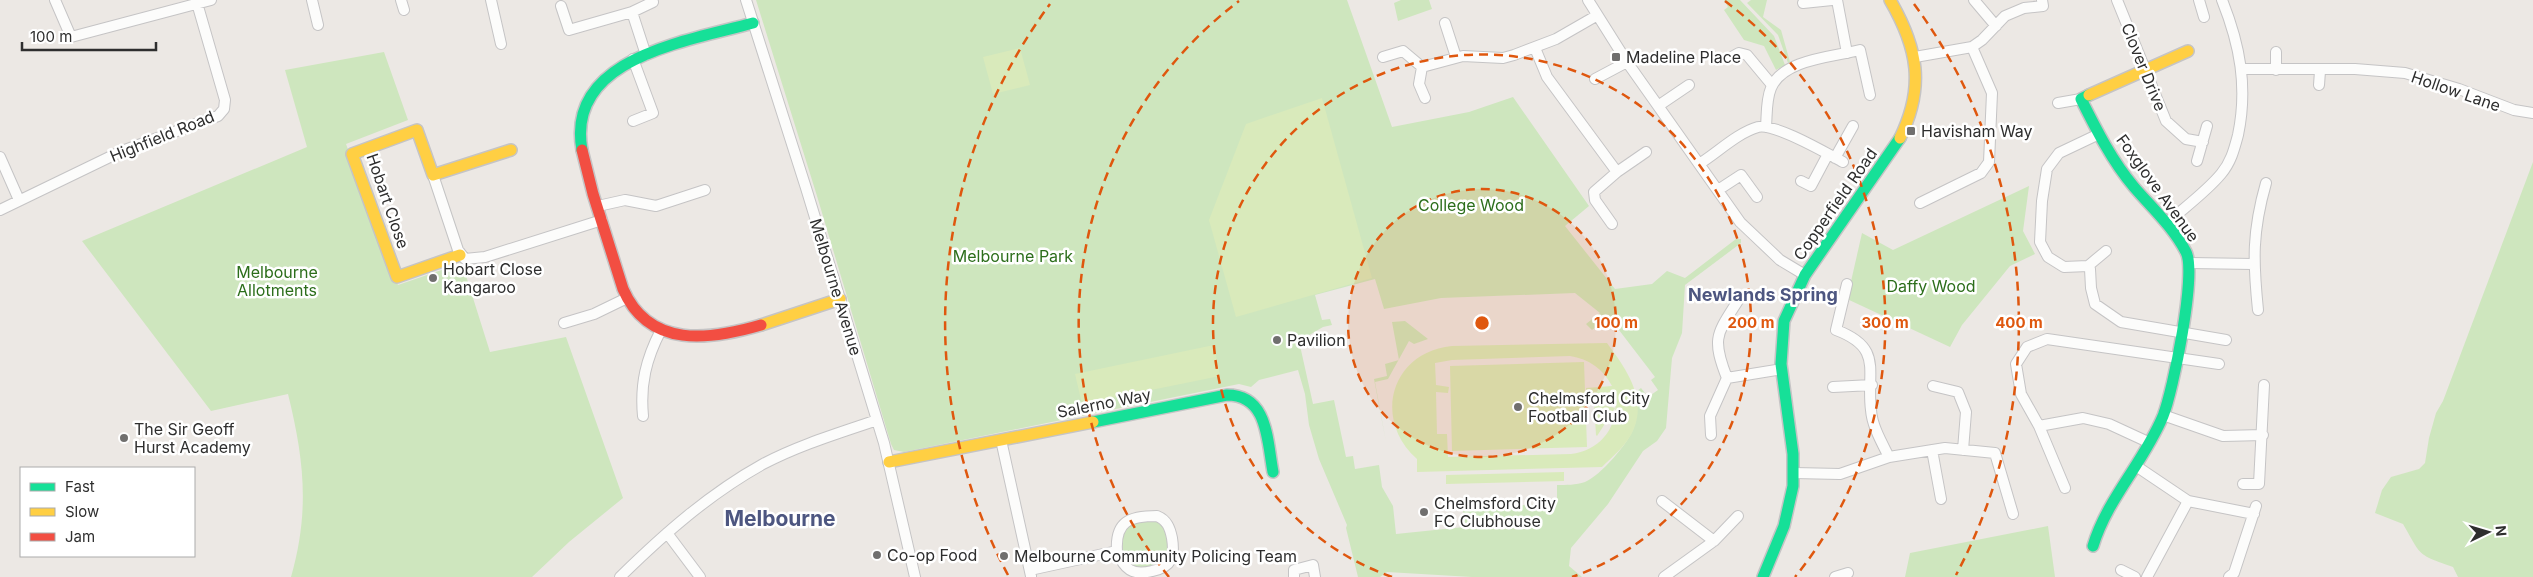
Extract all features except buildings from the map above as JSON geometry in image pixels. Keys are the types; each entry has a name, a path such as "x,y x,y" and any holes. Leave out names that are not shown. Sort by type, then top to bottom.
{"street":[{"path":"55,0 71,37 211,0"},
{"path":"312,0 318,25"},
{"path":"491,0 501,44"},
{"name":"Melbourne Avenue","path":"746,0 877,420 889,462 915,577"},
{"path":"1588,0 1596,16 1627,62 1753,237 1780,260 1805,276"},
{"path":"1804,3 1832,0"},
{"path":"1837,0 1847,53"},
{"name":"Copperfield Road","path":"1763,577 1790,506 1794,473 1792,428 1780,351 1782,326 1792,299 1805,276 1905,130 1914,102 1915,57 1906,27 1890,0"},
{"path":"1974,0 1996,26"},
{"path":"1915,57 1972,47 2005,16 2024,8 2043,6 2042,0"},
{"name":"Clover Drive","path":"2117,0 2166,121 2186,139 2203,142"},
{"path":"2199,0 2204,17"},
{"path":"2167,223 2221,174 2233,156 2244,96 2243,69 2233,27 2222,0"},
{"path":"561,6 569,30 632,12 653,2"},
{"name":"Highfield Road","path":"0,210 122,151 218,116 224,109 225,100 197,3"},
{"path":"632,12 646,55"},
{"path":"1422,67 1456,57 1503,58 1535,48 1569,33 1596,16"},
{"path":"752,23 633,59 604,78 593,92 583,113 581,143 602,220 627,298 642,316 661,330 686,337 710,337 840,299"},
{"path":"1446,23 1456,57"},
{"path":"1920,203 1981,173 1989,162 1992,93 1972,47"},
{"path":"1535,48 1547,76 1617,172"},
{"path":"1766,127 1768,102 1772,85 1783,72 1794,65 1860,50 1870,96"},
{"path":"1383,57 1403,51 1422,67"},
{"path":"2058,103 2081,99 2188,51"},
{"path":"2276,52 2276,70"},
{"path":"1728,59 1739,53 1747,55 1772,85"},
{"path":"632,121 653,113 633,59"},
{"path":"1595,79 1627,62"},
{"path":"1422,67 1419,84 1424,98"},
{"name":"Hollow Lane","path":"2243,69 2320,71 2355,69 2405,73 2459,89 2514,110 2533,113"},
{"path":"2319,85 2320,71"},
{"path":"1658,106 1689,85"},
{"name":"Foxglove Avenue","path":"2081,99 2099,134 2133,186 2167,223 2186,252 2190,263 2188,296 2177,360 2163,415 2136,466 2100,523 2093,546"},
{"path":"1801,181 1811,186 1835,158 1853,126"},
{"path":"2197,161 2207,126"},
{"path":"1699,164 1752,130 1766,127 1835,158"},
{"name":"Hobart Close","path":"460,255 397,277 352,154 417,130 460,255 465,259 477,259 602,220"},
{"path":"1948,134 1990,132"},
{"path":"2099,134 2059,153 2047,169 2042,201 2040,242 2048,258 2064,267 2088,266 2106,251"},
{"path":"433,175 511,150"},
{"path":"1612,224 1595,200 1594,192 1617,172 1646,152"},
{"path":"0,158 20,200"},
{"path":"1718,190 1741,175 1757,197"},
{"path":"2258,310 2253,264 2256,218 2266,183"},
{"path":"598,206 625,200 656,206 705,190"},
{"path":"2190,263 2253,264"},
{"path":"2088,266 2095,304 2121,322 2226,340"},
{"path":"1847,284 1836,330 1852,336 1865,347 1872,372 1871,410 1880,440 1889,457"},
{"path":"564,323 594,314 627,298"},
{"path":"1712,435 1710,416 1727,378 1719,357 1718,334 1739,299"},
{"path":"643,416 642,399 645,367 661,330"},
{"path":"2065,488 2040,426 2021,394 2016,364 2027,346 2046,339 2177,360 2219,364"},
{"path":"1727,378 1782,369"},
{"path":"1832,387 1872,385"},
{"path":"2243,484 2259,484 2263,435 2264,385"},
{"path":"1933,386 1958,392 1966,412 1964,450"},
{"name":"Salerno Way","path":"889,462 1227,395 1240,396 1251,400 1260,414 1273,472"},
{"path":"2163,415 2223,436 2263,435"},
{"path":"2040,426 2083,418 2109,424 2148,442"},
{"path":"620,577 694,508 764,464 810,444 877,420"},
{"path":"1001,440 1031,574 1117,551"},
{"path":"1794,473 1840,474 1889,457 1944,448 1995,453 2014,514"},
{"path":"1932,450 1941,499"},
{"path":"2136,466 2188,501 2255,510 2234,572 2229,577"},
{"path":"1662,501 1714,541"},
{"path":"2147,577 2188,501"},
{"path":"1157,516 1167,523 1174,555 1171,562 1162,569 1142,573 1132,572 1123,566 1117,551 1117,532 1120,526 1130,520 1157,516"},
{"path":"1664,577 1714,541 1738,516"},
{"path":"667,533 700,577"},
{"path":"1294,577 1294,570 1312,565 1315,577"},
{"path":"2121,570 2135,577"},
{"path":"1835,577 1848,573"}],"green space":[{"name":"Melbourne Park","path":"756,0 1347,0 1392,127 1469,112 1513,97 1589,206 1565,226 1615,289 1652,284 1667,271 1685,278 1736,239 1741,239 1741,243 1685,285 1682,333 1672,358 1666,428 1657,441 1643,451 1608,504 1571,548 1569,566 1582,577 1472,577 1387,572 1380,577 1358,577 1346,528 1347,525 1319,459 1309,425 1305,394 1298,370 1259,380 1251,387 1239,384 904,452 894,450","holes":["1375,279 1384,309 1441,298 1575,293 1600,313 1586,324 1592,330 1609,317 1655,377 1651,380 1658,390 1648,397 1641,388 1636,392 1635,423 1626,442 1606,466 1591,479 1578,484 1557,485 1557,504 1463,507 1464,527 1396,534 1393,506 1382,487 1379,465 1355,469 1353,456 1346,457 1334,400 1313,404 1299,341 1323,327 1332,325 1330,319 1322,320 1315,295"]},
{"path":"1401,0 1429,0 1432,9 1398,21 1394,3"},
{"path":"1724,0 1740,0 1774,36 1785,65 1776,70 1764,46 1744,40 1724,10 1728,7"},
{"path":"1751,0 1767,0 1763,17 1781,30 1790,62 1788,63 1778,35 1747,3"},
{"path":"1020,48 1030,85 993,94 983,57"},
{"name":"Melbourne Allotments","path":"384,52 408,120 346,144 398,285 462,263 490,352 566,337 623,498 569,542 532,577 291,577 301,530 303,485 298,441 288,394 211,411 82,241 307,147 285,70"},
{"path":"1322,98 1372,278 1236,317 1209,220 1246,124"},
{"path":"2533,162 2533,577 2458,577 2453,567 2422,553 2403,524 2375,513 2382,490 2391,477 2419,469 2425,463 2436,413 2443,401"},
{"name":"Daffy Wood","path":"2029,186 2023,231 2035,254 2010,266 1962,325 1950,347 1847,299 1862,233 1893,250"},
{"path":"1405,321 1428,339 1414,344 1409,341 1399,359 1392,322"},
{"path":"1607,343 1629,376 1637,400 1638,412 1629,438 1620,450 1602,467 1417,472 1417,459 1403,443 1395,425 1392,407 1395,390 1402,374 1414,361 1431,351 1452,346","holes":["1577,357 1589,362 1600,370 1612,386 1586,388 1587,394 1614,392 1615,414 1612,424 1601,441 1592,447 1571,454 1448,457 1447,434 1437,434 1436,392 1448,393 1449,387 1436,385 1435,363 1452,360"]},
{"path":"1214,345 1220,376 1082,404 1075,374"},
{"path":"1398,360 1388,379 1375,382 1386,442 1374,379 1387,376 1385,364"},
{"name":"Chelmsford City Football Club","path":"1584,362 1587,447 1452,451 1450,366"},
{"path":"1594,403 1615,408 1597,436 1596,435"},
{"path":"1564,472 1564,481 1446,484 1446,475"},
{"path":"1157,520 1165,526 1171,549 1164,564 1136,570 1123,552 1121,543 1122,531 1131,523"},
{"path":"2048,526 2055,577 1905,577 1910,553"}],"traffic: fast":[{"path":"582,150 582,119 593,93 612,74 637,58 666,47 753,23"},
{"path":"2089,95 2081,99 2105,144 2126,177 2175,234 2186,252 2189,264 2186,307 2178,359 2163,416 2146,449 2107,512 2093,546"},
{"path":"1763,577 1784,526 1793,486 1793,454 1781,364 1784,321 1805,275 1900,138"},
{"path":"1093,422 1227,395 1241,397 1251,403 1258,411 1263,422 1267,434 1273,472"}],"traffic: slow":[{"path":"1890,0 1907,35 1915,68 1913,102 1900,138"},
{"path":"2089,95 2188,51"},
{"path":"460,255 397,277 352,154 417,130 433,175 511,150"},
{"path":"761,325 840,299"},
{"path":"889,462 1093,422"}],"traffic: jam":[{"path":"582,150 593,194 623,289 634,308 648,322 665,331 683,335 702,336 722,334 761,325"}],"place":[{"name":"Madeline Place","path":"1616,57"},
{"name":"Havisham Way","path":"1911,131"},
{"name":"Hobart Close Kangaroo","path":"433,278"},
{"name":"Pavilion","path":"1277,340"},
{"name":"Chelmsford City Football Club","path":"1518,407"},
{"name":"The Sir Geoff Hurst Academy","path":"124,438"},
{"name":"Chelmsford City FC Clubhouse","path":"1424,512"},
{"name":"Co-op Food","path":"877,555"},
{"name":"Melbourne Community Policing Team","path":"1004,556"}],"district":[{"name":"Newlands Spring","path":"1763,295"},
{"name":"Melbourne","path":"780,519"}],"park label":[{"name":"College Wood","path":"1471,205"}]}
